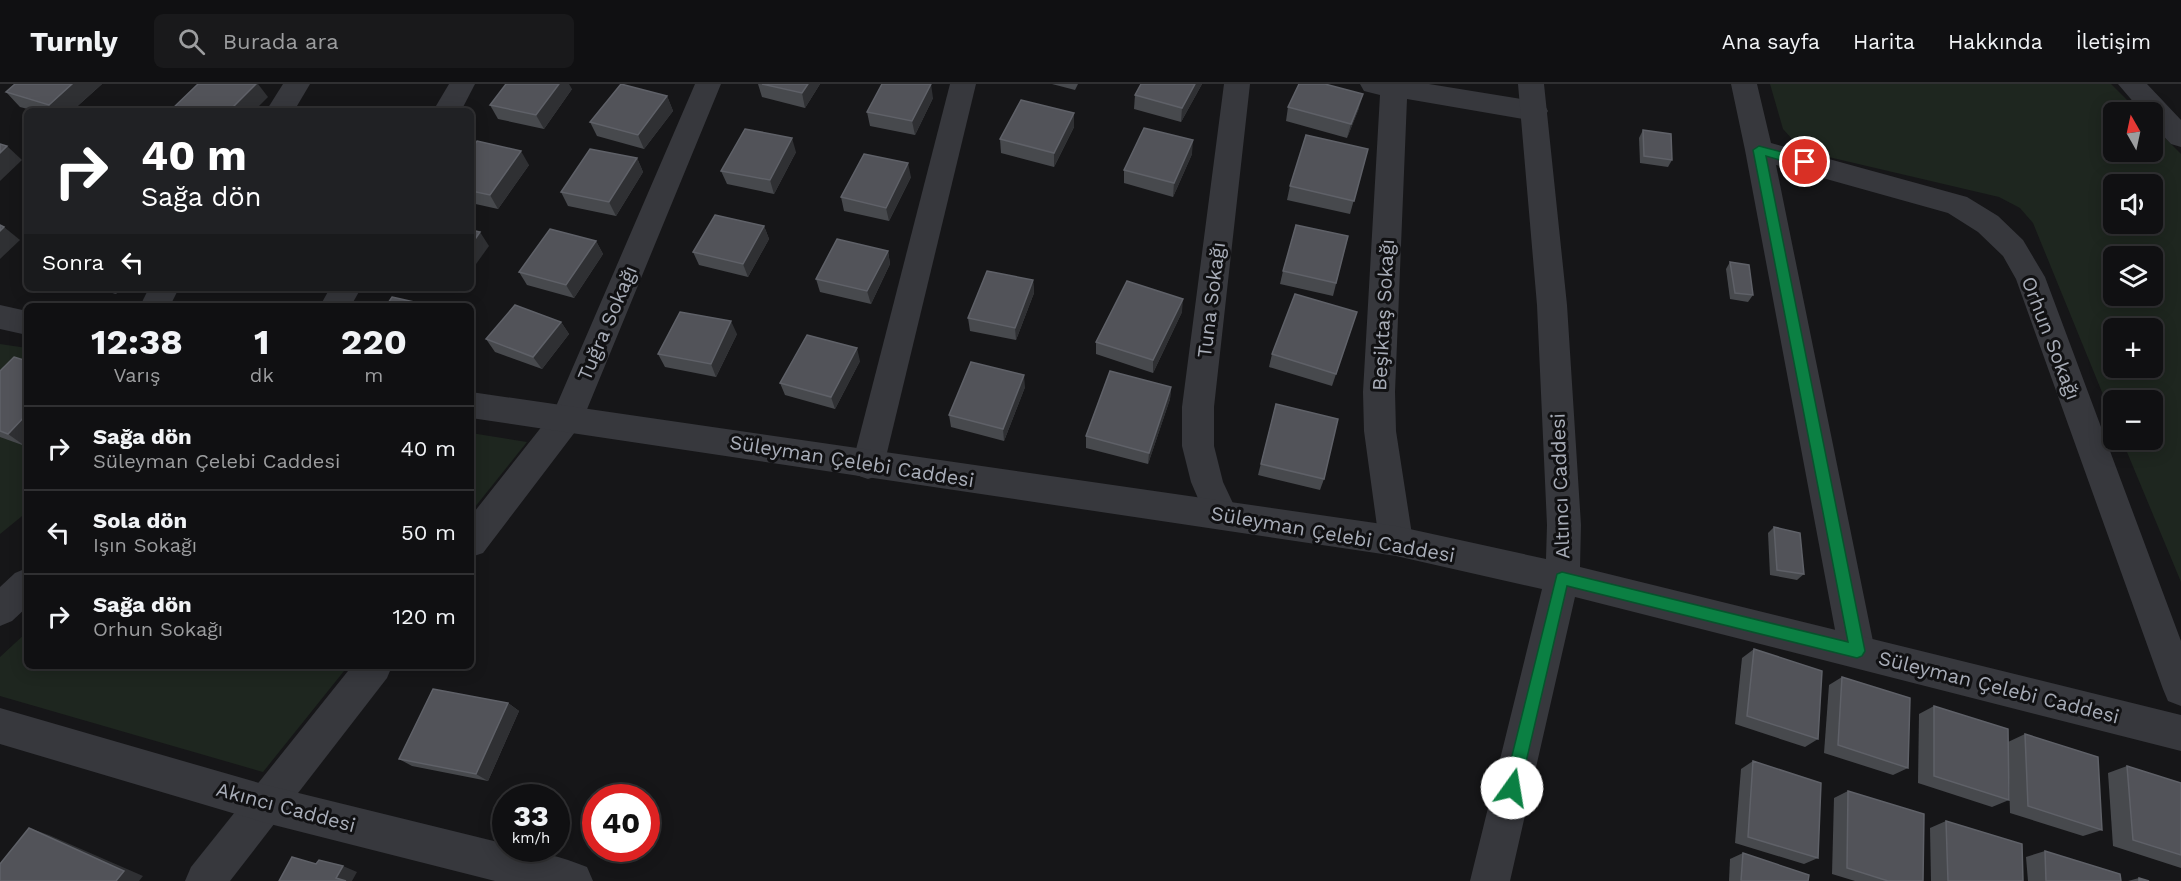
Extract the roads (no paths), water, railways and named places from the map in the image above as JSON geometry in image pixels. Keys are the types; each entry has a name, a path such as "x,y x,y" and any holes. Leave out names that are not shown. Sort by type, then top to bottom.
{"street":[{"path":"282,108 297,84"},
{"path":"449,108 462,84"},
{"name":"Tuğra Sokağı","path":"474,538 567,419 708,84"},
{"path":"868,465 963,84"},
{"name":"Tuna Sokağı","path":"1221,514 1207,482 1198,446 1198,407 1237,84"},
{"path":"1744,84 1759,150 1857,651"},
{"path":"2131,84 2181,136"},
{"path":"1383,86 1532,98"},
{"name":"Beşiktaş Sokağı","path":"1383,86 1379,392 1384,459 1396,541"},
{"name":"Altıncı Caddesi","path":"1490,881 1562,579 1564,525 1552,305 1532,98"},
{"name":"Orhun Sokağı","path":"1759,150 1957,205 1988,224 2013,248 2030,277 2181,688"},
{"path":"0,317 24,322"},
{"name":"Süleyman Çelebi Caddesi","path":"474,405 1396,541 1857,651 2181,733"},
{"path":"0,610 24,587"},
{"path":"205,881 372,669"},
{"name":"Akıncı Caddesi","path":"0,726 266,804 573,881"}]}
